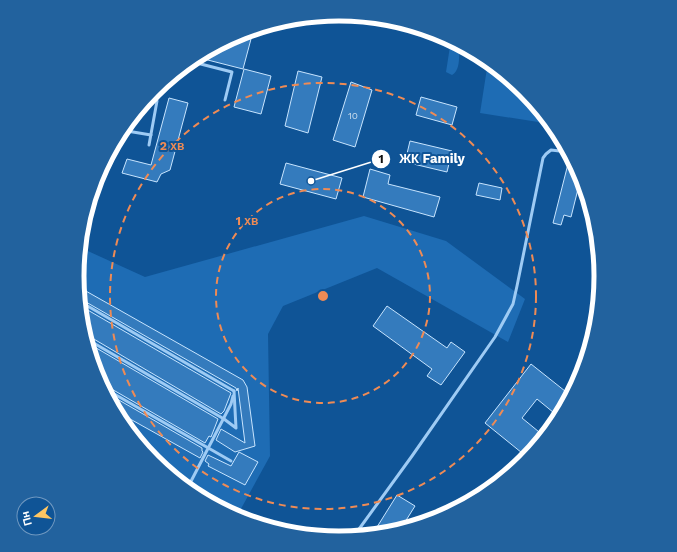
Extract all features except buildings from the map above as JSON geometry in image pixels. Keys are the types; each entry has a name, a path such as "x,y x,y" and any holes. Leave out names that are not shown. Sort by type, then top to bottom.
{"lane":[{"path":"198,63 232,72 225,100"},
{"path":"149,145 158,101"},
{"path":"128,131 151,135"},
{"path":"358,530 495,337 508,315 513,304 543,158 551,150 561,151"},
{"path":"85,305 234,391"},
{"path":"92,342 224,419 236,428 234,391"},
{"path":"190,483 224,419 231,404 234,391"},
{"path":"112,393 231,461"}],"shaded area":[{"path":"450,47 459,51 458,66 455,73 452,75 446,72"},
{"path":"487,69 507,84 542,123 480,113"},
{"path":"364,216 446,241 525,299 508,342 377,268 283,306 268,334 270,456 240,511 197,488 170,468 158,456 126,418 103,374 88,326 84,293 85,250 145,277"}],"place":[{"name":"ЖК Family","path":"311,181"}]}
